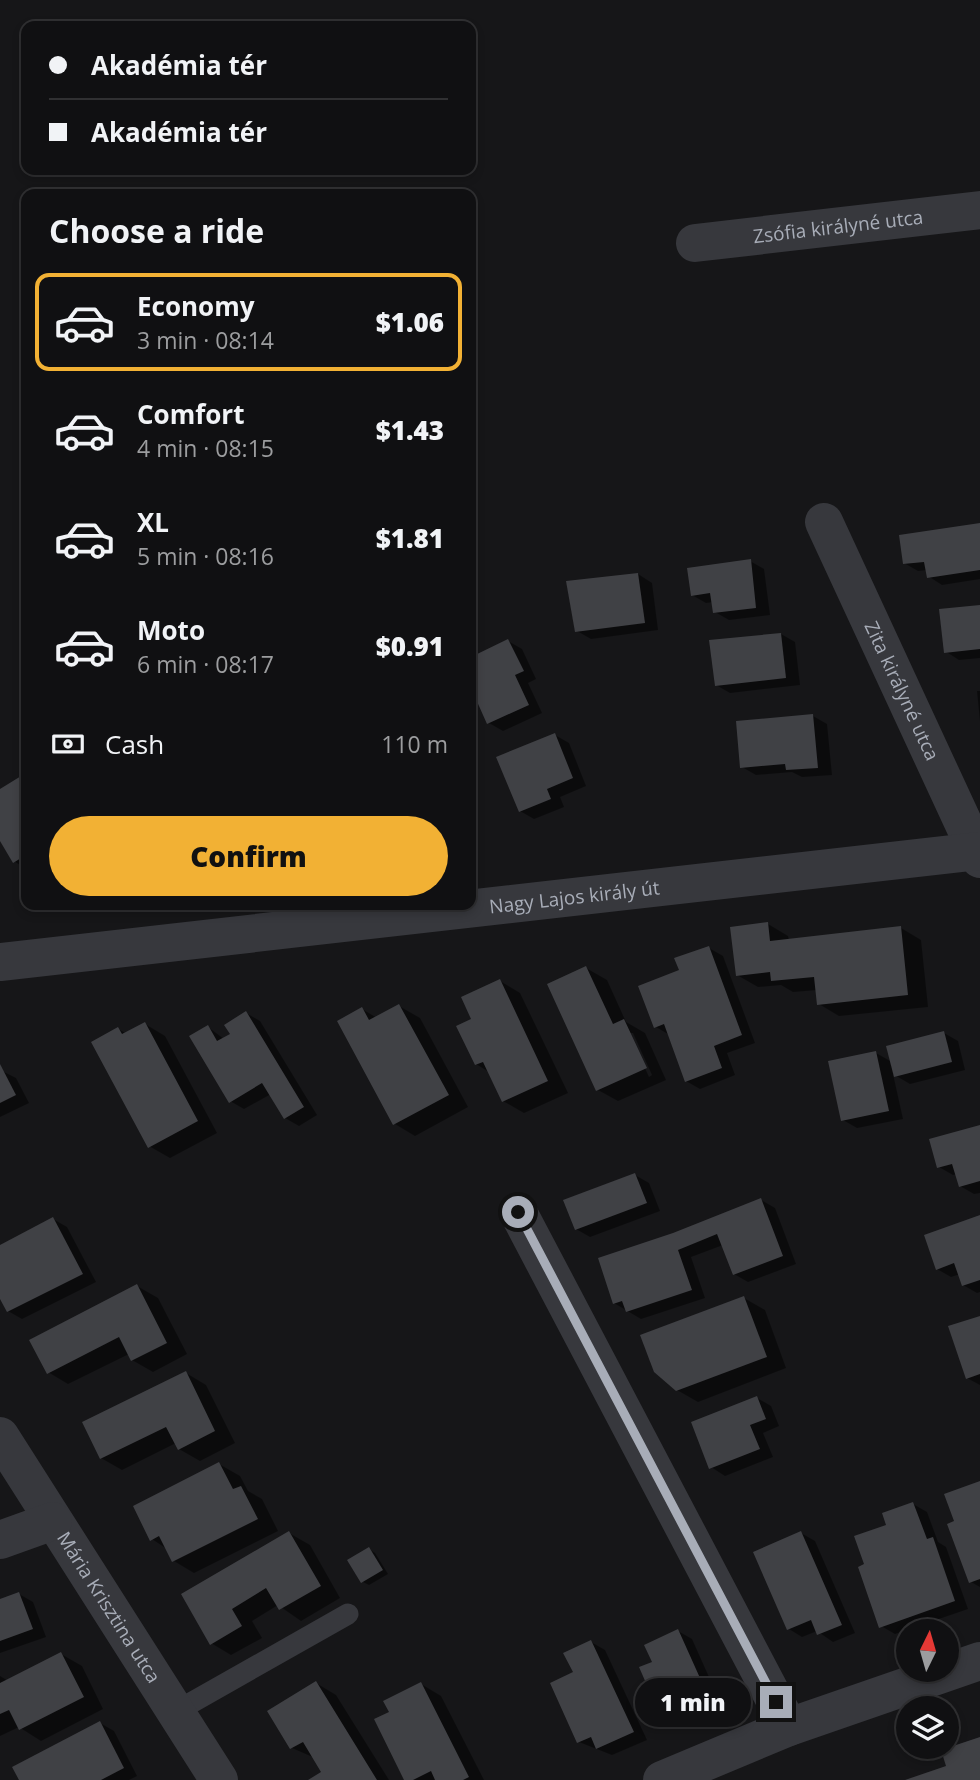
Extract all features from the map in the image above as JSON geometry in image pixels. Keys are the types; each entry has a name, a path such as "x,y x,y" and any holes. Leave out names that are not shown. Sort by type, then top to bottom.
{"street":[{"name":"Zsófia királyné utca","path":"695,243 980,210"},
{"name":"Zita királyné utca","path":"824,522 979,854"},
{"name":"Nagy Lajos király út","path":"476,909 979,854"},
{"name":"Nagy Lajos király út","path":"0,962 471,910"},
{"path":"518,1212 789,1727"},
{"name":"Mária Krisztina utca","path":"0,1436 219,1780"},
{"path":"0,1540 53,1521"},
{"path":"662,1780 789,1727 980,1661"}],"lane":[{"path":"174,1712 348,1614"}],"building":[{"path":"980,523 980,570 927,578 924,562 903,564 899,535"},
{"path":"751,559 756,608 713,613 710,593 691,596 687,568"},
{"path":"638,573 645,623 575,632 566,581"},
{"path":"980,605 980,649 944,653 939,609"},
{"path":"781,633 786,678 715,686 709,640"},
{"path":"508,639 524,671 515,675 529,705 487,724 476,699 476,655"},
{"path":"813,714 818,768 786,770 785,764 740,768 736,721"},
{"path":"555,733 573,778 547,789 551,799 519,812 496,757"},
{"path":"21,776 21,858 13,863 0,841 0,789"},
{"path":"768,922 770,941 901,926 908,995 817,1005 814,977 771,981 770,972 736,976 730,927"},
{"path":"709,946 742,1035 714,1046 722,1068 685,1082 664,1024 654,1028 638,986 679,970 674,958"},
{"path":"586,966 613,1024 624,1019 647,1068 596,1091 547,984"},
{"path":"500,979 548,1081 502,1102 483,1062 475,1065 456,1026 471,1019 461,997"},
{"path":"399,1004 449,1095 393,1125 337,1021 362,1007 369,1020"},
{"path":"246,1011 304,1107 284,1119 262,1083 229,1103 189,1036 208,1025 217,1041 230,1034 224,1025"},
{"path":"145,1022 198,1121 148,1148 91,1042 118,1027 122,1034"},
{"path":"944,1031 952,1062 894,1077 886,1046"},
{"path":"876,1051 889,1111 841,1121 828,1061"},
{"path":"0,1064 16,1095 0,1103"},
{"path":"980,1125 980,1181 959,1187 952,1164 937,1168 929,1139"},
{"path":"635,1173 647,1203 575,1230 563,1200"},
{"path":"761,1198 783,1256 733,1275 717,1234 678,1250 692,1290 626,1312 622,1301 613,1304 598,1258 673,1233"},
{"path":"980,1215 980,1280 962,1286 954,1263 936,1270 924,1235"},
{"path":"53,1217 83,1274 7,1312 0,1299 0,1245"},
{"path":"137,1284 167,1343 131,1361 119,1337 47,1374 29,1340"},
{"path":"744,1296 767,1357 676,1391 654,1372 640,1335"},
{"path":"980,1316 980,1374 966,1379 948,1326"},
{"path":"186,1371 215,1431 178,1450 166,1427 100,1459 82,1422"},
{"path":"757,1396 766,1419 750,1425 760,1449 709,1469 691,1422"},
{"path":"219,1462 233,1489 241,1486 258,1519 172,1562 159,1536 150,1541 133,1506"},
{"path":"980,1481 980,1579 969,1583 947,1524 954,1521 944,1494"},
{"path":"913,1502 927,1539 933,1537 955,1601 904,1619 896,1619 896,1622 879,1628 858,1567 864,1564 854,1536 886,1525 882,1513"},
{"path":"289,1531 321,1586 279,1610 266,1588 232,1609 242,1626 210,1645 181,1594"},
{"path":"801,1531 842,1625 817,1635 811,1620 787,1630 753,1552"},
{"path":"369,1547 383,1570 361,1583 347,1560"},
{"path":"19,1592 33,1629 0,1641 0,1599"},
{"path":"678,1629 700,1678 653,1699 639,1667 652,1662 644,1645"},
{"path":"591,1640 634,1732 596,1749 591,1737 577,1743 550,1683 573,1672 563,1653"},
{"path":"61,1652 84,1697 19,1730 9,1710 0,1714 0,1683"},
{"path":"316,1681 377,1780 308,1780 321,1772 303,1742 290,1749 267,1711"},
{"path":"421,1682 469,1777 463,1780 435,1780 431,1771 413,1780 404,1780 374,1719 389,1712 383,1701"},
{"path":"100,1721 124,1768 101,1780 19,1780 12,1767"},
{"path":"980,1737 980,1780 905,1780 946,1766 944,1759 959,1759 959,1744"}],"route":[{"path":"518,1212 776,1702"}]}
